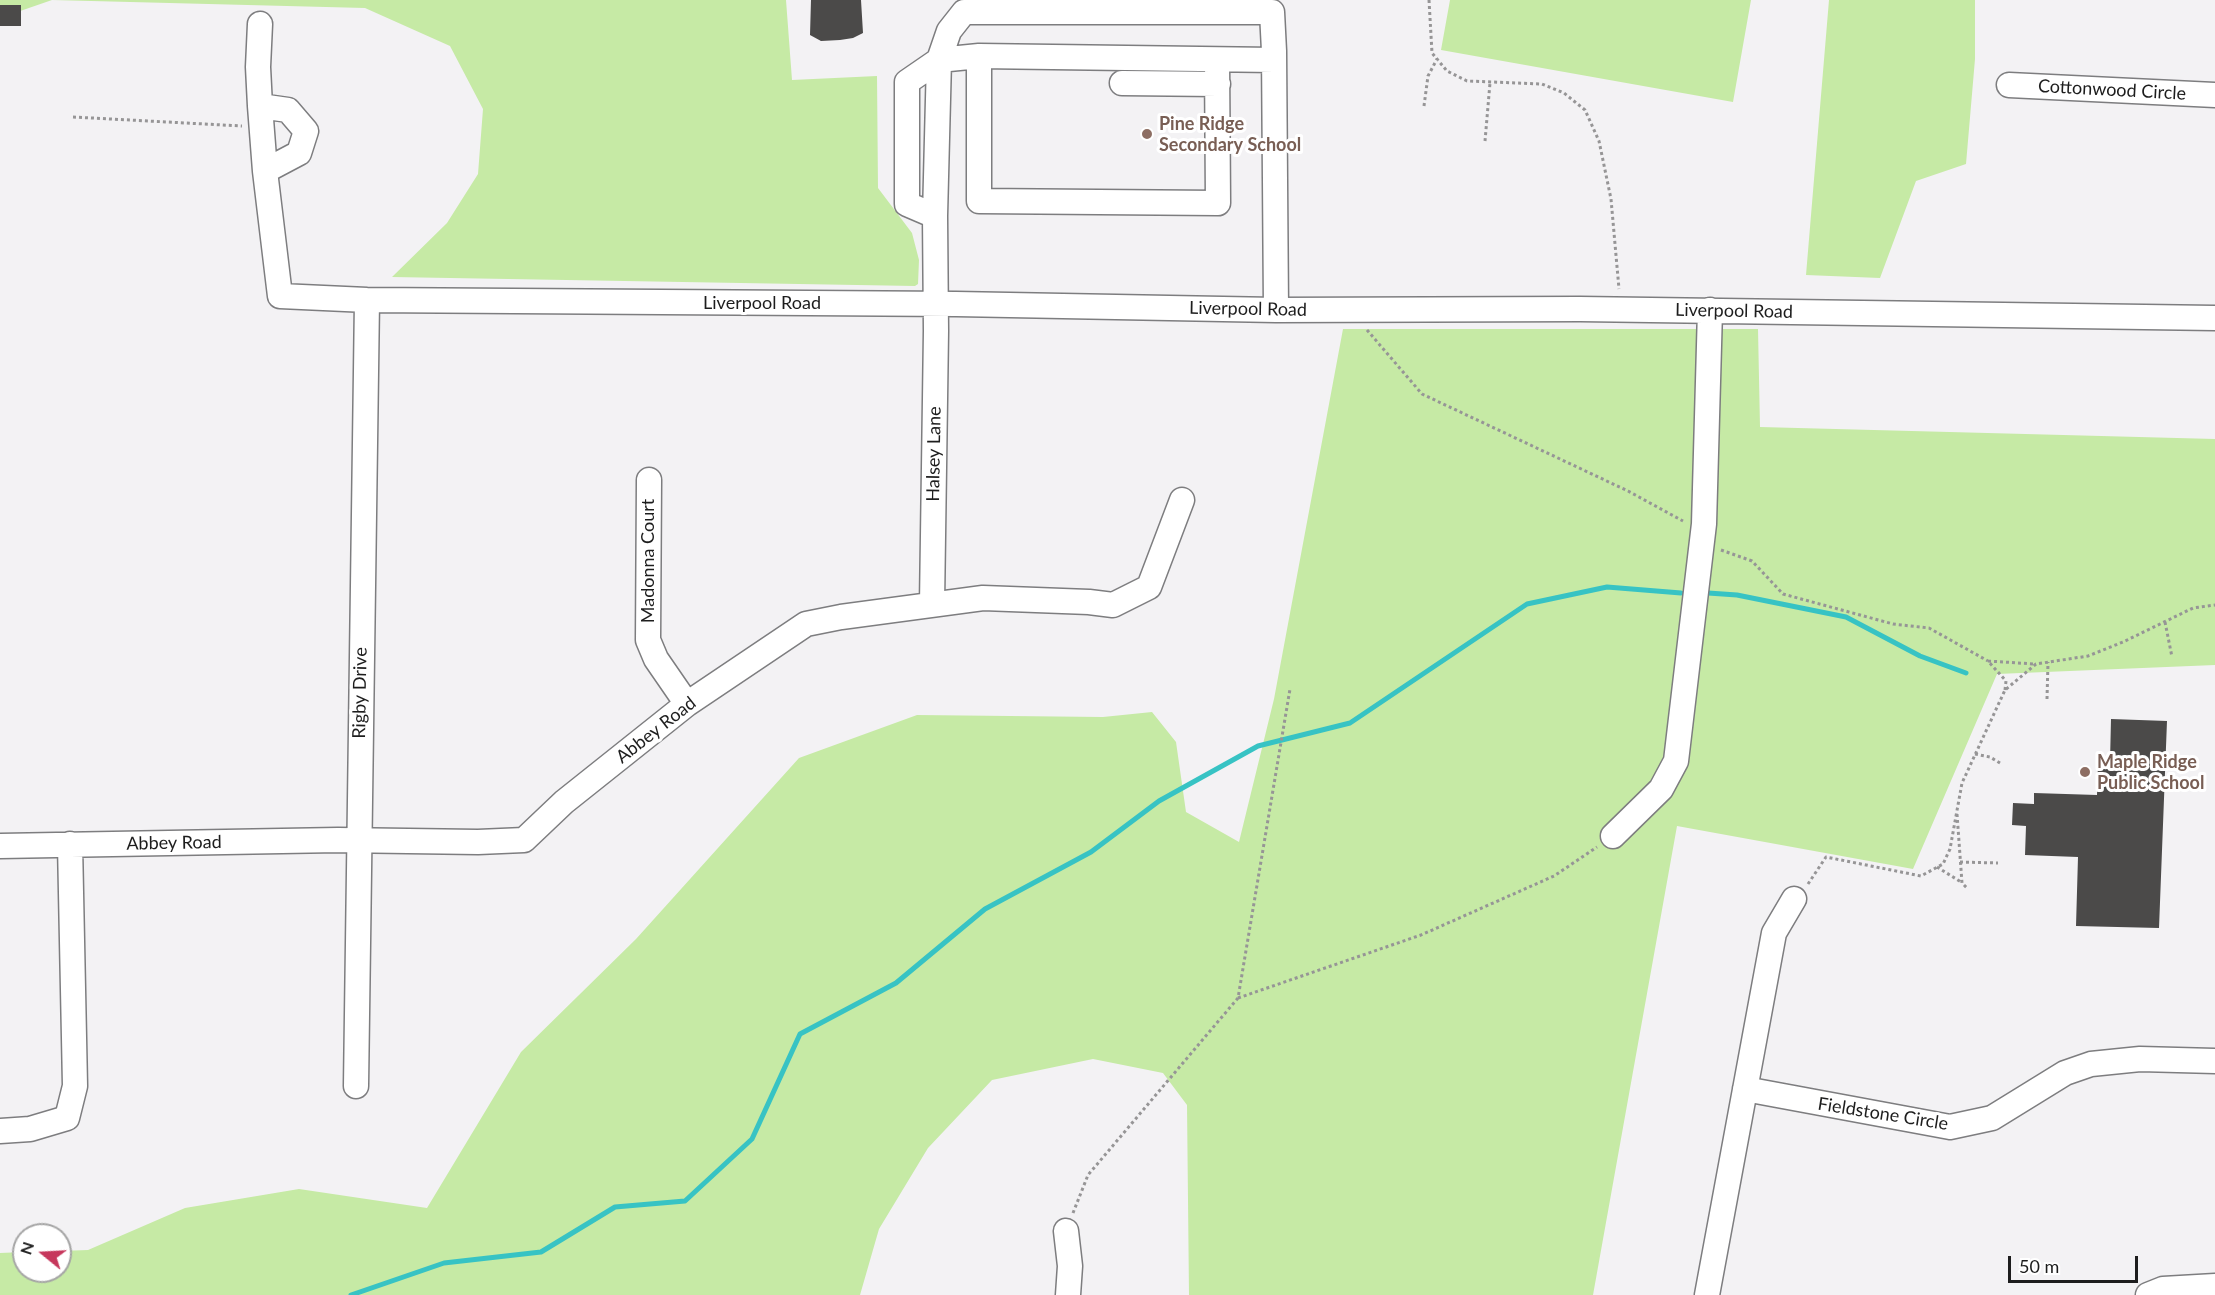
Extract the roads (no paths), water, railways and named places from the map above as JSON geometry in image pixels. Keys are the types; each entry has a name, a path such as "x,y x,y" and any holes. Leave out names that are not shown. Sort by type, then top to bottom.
{"street":[{"name":"Halsey Lane","path":"932,604 937,304 935,216 939,60 949,31 964,12 1272,6"},
{"path":"1272,6 1276,310"},
{"path":"260,24 258,67 260,106 265,171 299,153 306,131 288,110 260,106"},
{"path":"939,60 979,56 1274,60"},
{"path":"979,56 979,201 1218,203 1217,60"},
{"path":"1122,83 1218,84"},
{"name":"Cottonwood Circle","path":"2009,85 2215,95"},
{"name":"Liverpool Road","path":"265,171 280,296 367,300 937,304 1276,310 1710,310 2215,318"},
{"name":"Rigby Drive","path":"356,1086 367,300"},
{"path":"1613,836 1661,789 1676,761 1703,532 1710,310"},
{"name":"Madonna Court","path":"648,480 648,640 656,659 687,704"},
{"name":"Abbey Road","path":"0,846 358,839 478,842 524,840 564,802 687,704 806,624 841,617 983,598 1113,604 1149,587 1182,500"},
{"path":"0,1131 30,1130 67,1118 75,1086 70,844"},
{"path":"1707,1295 1774,933 1794,899"},
{"name":"Fieldstone Circle","path":"1746,1089 1950,1127 1992,1118 2066,1073 2091,1064 2140,1059 2215,1061"},
{"path":"1066,1231 1070,1266 1068,1295"},
{"path":"2148,1295 2163,1289 2215,1286"}],"waterway":[{"path":"351,1295 444,1263 541,1252 615,1207 685,1201 752,1139 800,1034 896,983 985,909 1091,852 1159,801 1258,746 1350,723 1527,604 1607,587 1681,593"},
{"path":"1708,593 1737,595 1846,617 1920,656 1966,673"}],"place":[{"name":"Pine Ridge Secondary School","path":"1147,134"},
{"name":"Maple Ridge Public School","path":"2085,772"}]}
